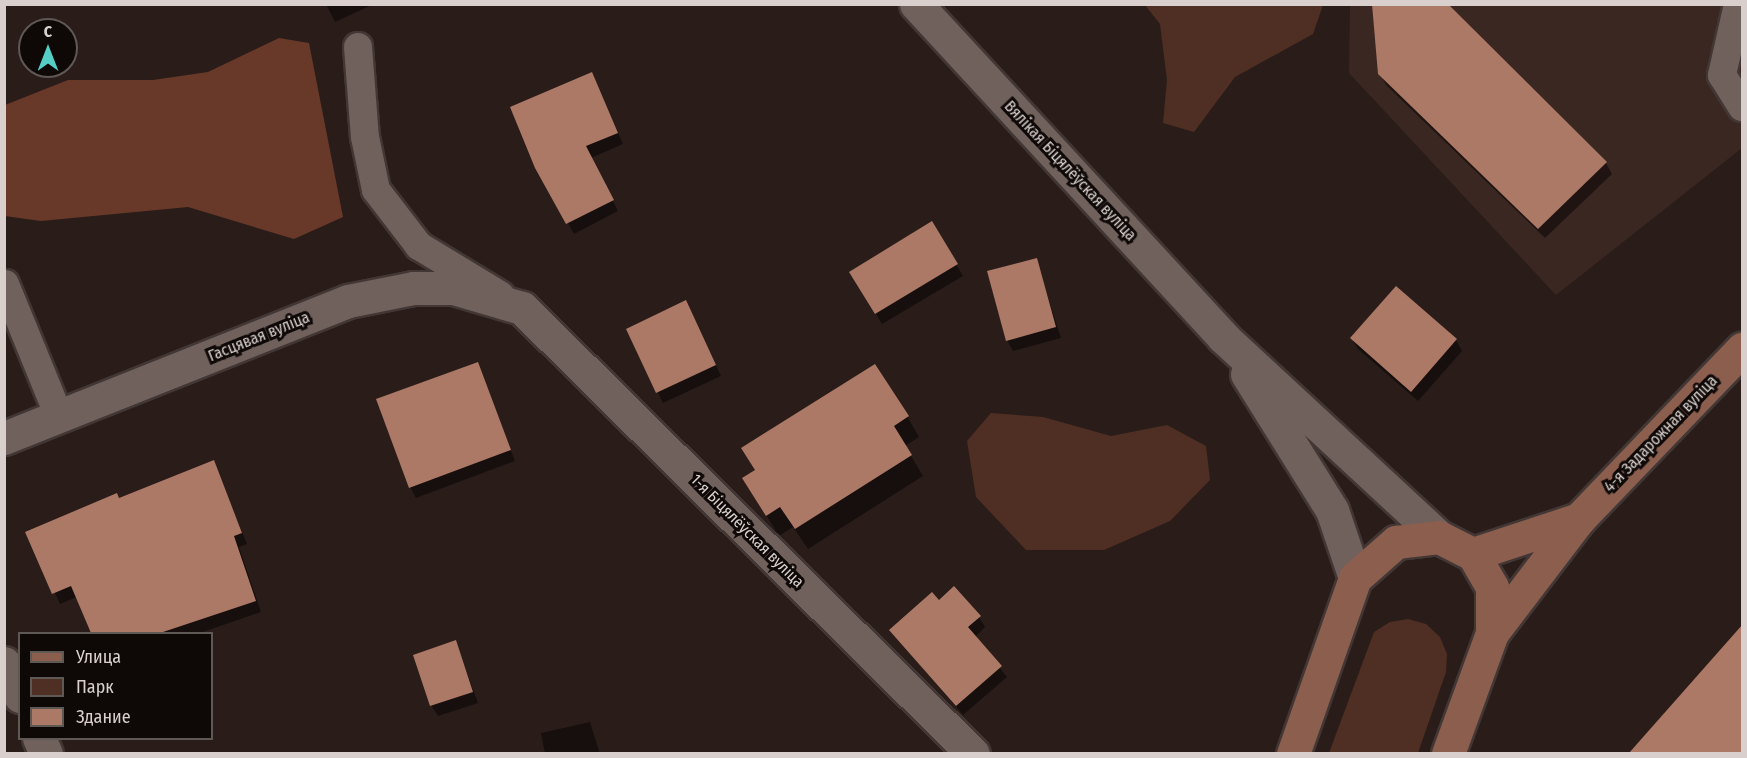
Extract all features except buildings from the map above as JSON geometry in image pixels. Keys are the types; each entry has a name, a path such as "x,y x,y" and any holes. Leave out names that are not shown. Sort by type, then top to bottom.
{"main road":[{"name":"4-я Задарожная вуліца","path":"1492,633 1579,519 1743,349"},
{"name":"4-я Задарожная вуліца","path":"1473,554 1579,519"},
{"path":"1293,753 1355,578 1396,542 1439,537 1473,554 1492,587 1492,633 1448,753"}],"street":[{"name":"Вялікая Біцялёўская вуліца","path":"916,4 1223,337 1439,537"},
{"name":"Гасцявая вуліца","path":"4,438 348,301 413,288 453,288 522,308"},
{"name":"1-я Біцялёўская вуліца","path":"522,308 973,753"},
{"name":"Вялікая Біцялёўская вуліца","path":"1223,337 1332,510 1355,578"},
{"path":"4,663 18,692"}],"lane":[{"path":"1737,5 1722,75 1743,107"},
{"path":"358,47 365,137 376,190 419,246 522,308"},
{"path":"5,284 59,416"}],"shaded area":[{"path":"1350,5 1742,5 1742,148 1556,295 1349,73"},
{"path":"279,38 309,43 343,217 294,239 188,207 41,221 5,216 5,105 68,80 153,80 208,72"}],"green space":[{"path":"1145,5 1323,5 1313,34 1235,77 1194,132 1163,123 1167,80 1160,24"},
{"path":"991,413 1043,417 1111,436 1167,425 1206,446 1210,480 1170,521 1104,550 1026,550 976,497 967,441"},
{"path":"1408,619 1426,624 1440,637 1447,654 1446,672 1418,753 1329,753 1374,632 1390,622"}]}
